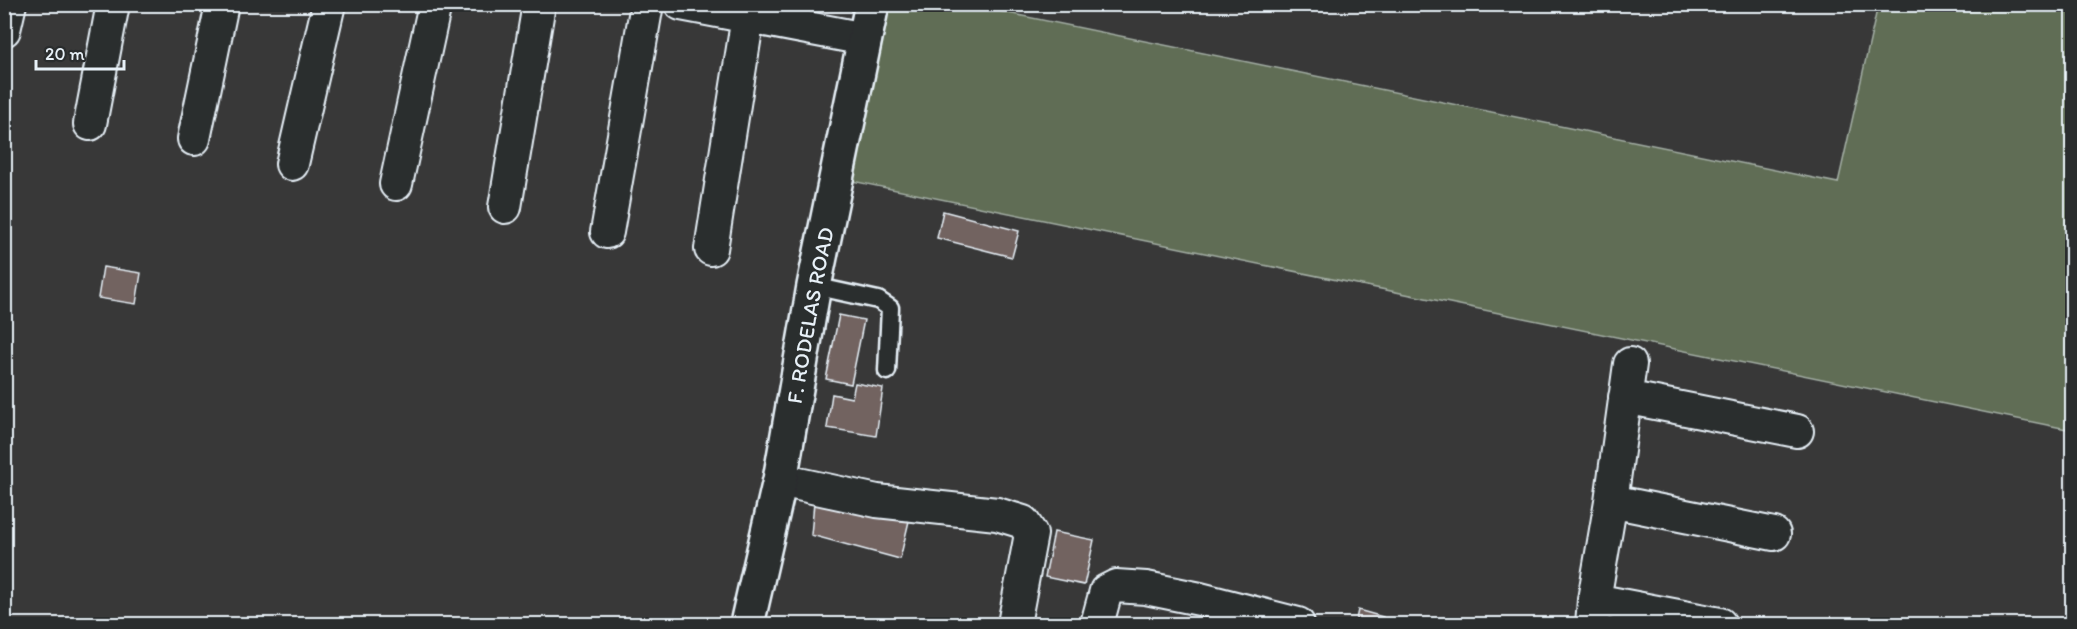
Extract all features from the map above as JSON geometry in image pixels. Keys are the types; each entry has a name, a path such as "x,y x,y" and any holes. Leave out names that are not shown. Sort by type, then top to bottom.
{"street":[{"path":"4,30 10,4"},
{"path":"90,124 113,4"},
{"path":"194,139 222,4"},
{"path":"292,164 330,4"},
{"path":"396,184 435,4"},
{"path":"505,207 539,4"},
{"path":"607,232 647,4"},
{"path":"681,4 749,11 865,39"},
{"name":"F. RODELAS ROAD","path":"747,624 780,480 814,286 872,4"},
{"path":"711,249 749,11"},
{"path":"1630,364 1593,612 1720,624"},
{"path":"1625,397 1797,431"},
{"path":"780,480 877,501 997,513 1023,522 1030,534 1014,624"},
{"path":"1611,501 1774,534"},
{"path":"1097,624 1106,591 1116,586 1146,588 1200,599 1298,624"}],"lane":[{"path":"814,286 878,300 890,308 887,371"}],"green space":[{"path":"880,5 969,5 1838,183 1878,5 2072,5 2072,430 852,181"}],"building":[{"path":"943,211 1019,231 1012,257 937,238"},
{"path":"103,267 141,273 136,304 98,298"},
{"path":"839,315 864,320 851,384 826,379"},
{"path":"855,383 883,388 876,436 827,428 832,394 852,398"},
{"path":"814,503 909,521 900,559 811,535"},
{"path":"1054,532 1094,540 1084,585 1045,577"},
{"path":"1358,610 1383,617 1381,624 1355,624"}]}
